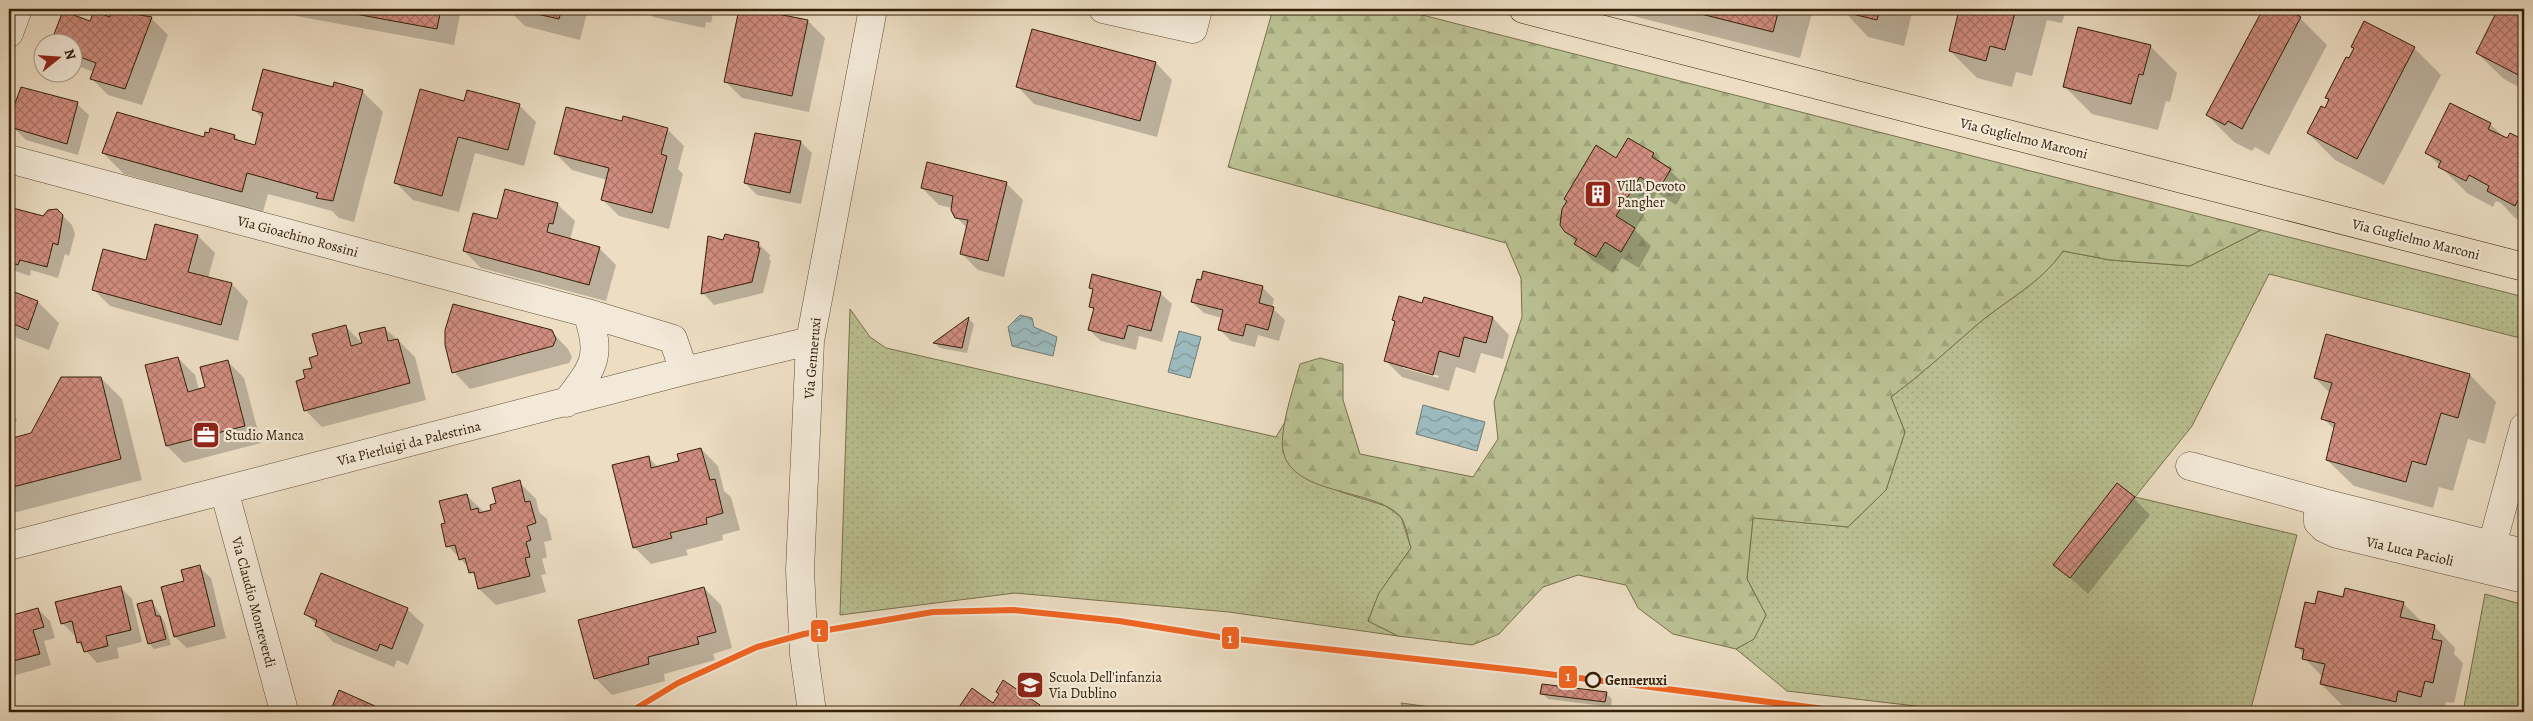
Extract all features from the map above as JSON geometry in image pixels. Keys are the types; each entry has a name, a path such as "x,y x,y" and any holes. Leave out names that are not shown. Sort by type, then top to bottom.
{"main road":[{"name":"Via Guglielmo Marconi","path":"1524,9 2524,267"}],"street":[{"path":"9,33 18,9"},
{"name":"Via Genneruxi","path":"812,712 804,654 800,570 810,341 873,9"},
{"path":"1103,9 1194,28 1198,9"},
{"name":"Via Gioachino Rossini","path":"9,158 587,313 673,339 684,371"},
{"path":"566,403 584,379 596,355 593,331 587,313"},
{"name":"Via Pierluigi da Palestrina","path":"9,546 684,371 810,341"},
{"path":"2492,545 2524,427"},
{"name":"Via Luca Pacioli","path":"2190,466 2324,503 2524,553"},
{"name":"Via Claudio Monteverdi","path":"224,490 283,708 280,712"},
{"name":"Via Luca Pacioli","path":"2324,503 2318,512 2318,522 2324,528 2338,534 2524,578"}],"green space":[{"path":"1273,9 1399,9 2261,230 2190,266 2110,260 2063,251 2034,282 1979,323 1891,397 1905,432 1886,490 1848,527 1753,518 1747,579 1766,615 1754,639 1736,649 1673,634 1638,608 1626,585 1578,575 1543,587 1499,634 1472,645 1398,636 1368,621 1379,593 1411,548 1402,519 1388,507 1372,500 1317,484 1301,476 1290,466 1283,451 1282,442 1285,420 1300,364 1320,358 1343,364 1343,400 1360,454 1473,477 1498,439 1494,402 1522,317 1521,278 1506,243 1228,167"},
{"path":"2261,230 2524,297 2524,339 2269,274 2192,426 2135,497 2297,535 2250,712 1967,712 1787,691 1736,649 1754,639 1766,615 1747,579 1753,517 1848,527 1886,490 1905,432 1891,397 1979,323 2034,282 2063,251 2110,260 2190,266"},
{"path":"850,309 870,337 886,348 1276,437 1285,422 1283,452 1341,492 1386,506 1401,517 1411,548 1379,593 1368,621 1398,636 1229,612 1015,593 840,615"},
{"path":"2485,594 2517,603 2524,614 2524,712 2463,712"},
{"path":"1401,703 1467,712 1406,712"}],"water":[{"path":"1020,315 1032,318 1034,327 1057,337 1053,356 1012,346 1008,327"},
{"path":"1179,331 1201,337 1190,378 1168,372"},
{"path":"1423,405 1485,422 1477,451 1416,434"}],"building":[{"path":"328,9 441,9 437,29"},
{"path":"515,9 562,9 559,19"},
{"path":"672,9 689,9 688,12"},
{"path":"739,9 753,9 808,20 792,96 724,82"},
{"path":"1681,9 1755,9 1765,11 1765,9 1779,9 1773,32"},
{"path":"1841,9 1880,9 1877,20 1840,11"},
{"path":"1954,9 2016,9 2005,50 1990,46 1986,61 1949,51 1959,10"},
{"path":"2263,9 2276,9 2283,13 2286,9 2301,17 2242,129 2228,121 2225,125 2206,115"},
{"path":"2498,9 2513,9 2524,14 2524,78 2476,53"},
{"path":"111,10 152,17 125,89 90,79 96,63 82,58 82,32 55,32 63,11 90,21 94,11 110,17"},
{"path":"2364,21 2415,47 2357,159 2307,133 2321,106 2325,108 2329,99 2325,98 2346,57 2349,58 2354,48 2351,47"},
{"path":"2078,27 2151,45 2143,75 2139,74 2131,104 2063,87"},
{"path":"1032,29 1156,62 1140,121 1016,87"},
{"path":"263,69 333,87 334,82 363,90 333,201 316,198 318,193 247,173 242,192 102,153 117,112 204,137 205,132 209,133 210,128 235,135 234,139 255,145 263,113 252,110"},
{"path":"21,87 78,102 67,144 10,127 9,120"},
{"path":"420,89 464,101 467,90 520,104 508,150 458,137 442,196 394,183"},
{"path":"2450,103 2491,123 2488,129 2507,138 2510,133 2524,140 2524,203 2518,200 2515,206 2487,191 2489,186 2469,175 2466,181 2438,167 2441,161 2425,153"},
{"path":"566,107 622,121 623,116 668,128 661,154 667,156 652,213 601,200 609,168 554,154"},
{"path":"755,133 801,141 790,193 744,183"},
{"name":"Villa Devoto Pangher","path":"1628,138 1654,153 1652,157 1671,169 1659,189 1640,177 1616,216 1635,228 1621,252 1605,242 1596,257 1574,244 1577,239 1565,232 1560,225 1562,209 1567,201 1564,199 1596,145 1616,158"},
{"path":"927,162 1007,182 988,261 960,254 968,220 955,218 951,210 953,196 921,188"},
{"path":"505,189 558,203 553,224 549,223 547,232 600,247 589,285 463,251 473,213 497,219"},
{"path":"9,207 43,216 48,210 57,209 63,215 58,245 53,243 47,267 20,260 18,265 9,262"},
{"path":"155,224 198,235 188,272 232,283 221,325 92,290 103,249 146,260"},
{"path":"725,234 759,242 758,248 760,248 752,282 701,294 708,236 723,240"},
{"path":"1203,271 1263,286 1259,303 1274,307 1268,330 1246,324 1243,336 1218,330 1223,310 1191,302 1197,279 1201,280"},
{"path":"1092,274 1161,292 1151,331 1128,325 1124,339 1088,330 1094,308 1089,307 1093,289 1089,288"},
{"path":"9,290 38,301 28,330 9,322"},
{"path":"1399,296 1422,303 1424,297 1493,317 1486,343 1464,337 1459,357 1439,351 1433,375 1384,361 1395,321 1392,320"},
{"path":"453,304 552,330 556,339 553,346 452,373 445,345 445,330"},
{"path":"969,317 962,348 933,343"},
{"path":"346,325 351,346 362,343 359,333 385,327 388,341 398,339 410,383 304,411 296,381 305,378 303,370 312,368 309,358 318,355 312,334"},
{"path":"2326,334 2470,374 2458,418 2441,413 2426,465 2412,461 2406,482 2326,460 2335,423 2321,419 2332,383 2314,378"},
{"path":"178,357 188,392 205,387 200,367 228,360 245,426 166,446 145,365"},
{"path":"61,377 101,377 121,459 9,488 9,439 31,433"},
{"path":"701,448 710,480 715,479 723,513 706,518 707,524 670,533 672,538 633,548 612,465 649,456 651,468 679,461 677,454"},
{"path":"520,480 525,502 530,501 536,523 527,526 531,540 526,542 530,557 525,558 530,576 478,589 474,572 469,573 465,558 459,560 455,545 446,547 441,524 445,523 439,501 467,494 471,510 478,508 479,513 491,510 490,505 496,503 492,488"},
{"path":"2117,483 2135,497 2070,578 2053,565"},
{"path":"200,565 215,626 174,637 161,587 184,581 181,570"},
{"path":"321,573 408,608 392,649 380,644 377,651 315,626 317,620 304,614"},
{"path":"121,586 131,630 106,636 108,646 84,652 81,642 77,643 72,621 61,624 55,602"},
{"path":"704,587 716,632 697,637 699,644 648,657 649,664 594,679 578,620"},
{"path":"2345,588 2404,602 2400,617 2435,625 2432,639 2442,641 2433,683 2425,681 2421,697 2398,691 2396,702 2320,684 2325,664 2302,659 2304,649 2295,647 2305,602 2315,604 2318,591 2343,597"},
{"path":"152,600 156,616 160,616 166,639 148,644 137,604"},
{"path":"38,608 44,627 33,630 40,654 9,662 9,616"},
{"name":"Scuola Dell'infanzia Via Dublino","path":"1003,680 1040,705 1035,712 967,712 959,707 972,688 993,703 999,694 996,692"},
{"path":"1542,684 1607,692 1605,702 1540,694"},
{"path":"339,690 375,706 372,712 330,712"},
{"name":"Scuola Dell'infanzia Via Dublino","path":"1125,706 1134,712 1121,712"}],"transit line":[{"name":"1","path":"630,712 678,683 757,647 804,634 933,612 1014,610 1119,621 1219,637 1524,671 1848,712"}],"place":[{"name":"Villa Devoto Pangher","path":"1598,194"},
{"name":"Studio Manca","path":"206,435"},
{"name":"Genneruxi","path":"1593,680"},
{"name":"Scuola Dell'infanzia Via Dublino","path":"1030,685"}]}
